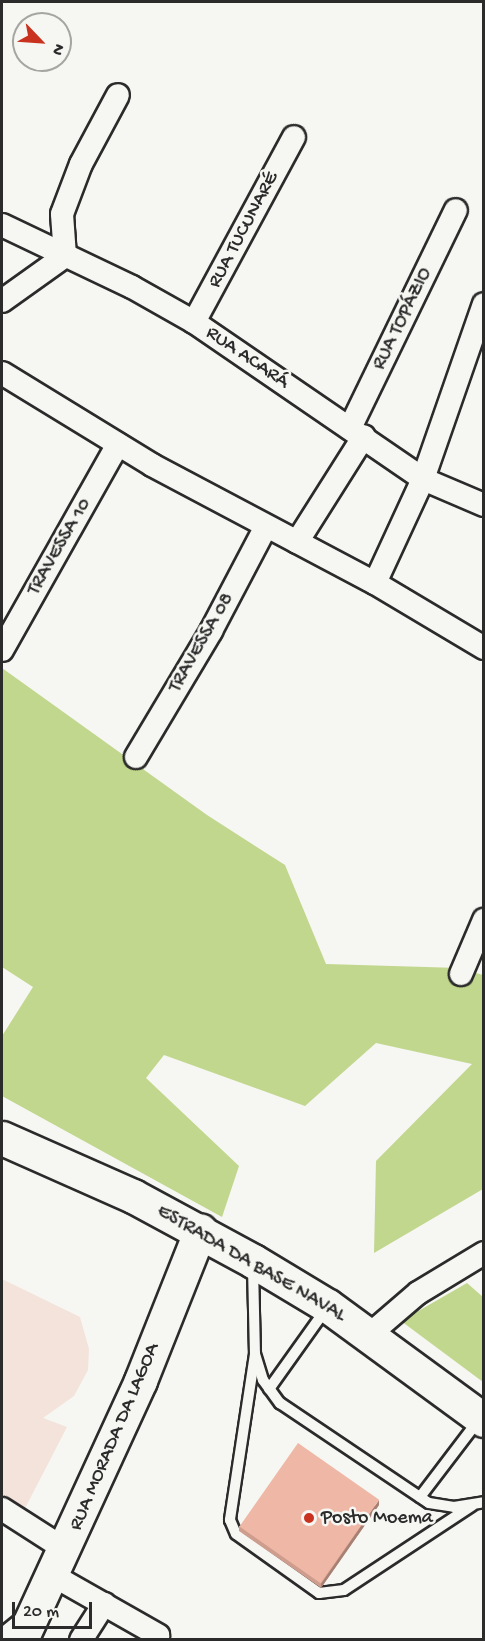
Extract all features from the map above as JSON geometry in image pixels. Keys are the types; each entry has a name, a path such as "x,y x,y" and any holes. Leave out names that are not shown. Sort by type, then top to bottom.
{"main road":[{"name":"ESTRADA DA BASE NAVAL","path":"2,1138 201,1230 328,1306 482,1419"},
{"path":"2,1159 69,1167"}],"street":[{"path":"2,301 65,256 62,214 81,164 118,94"},
{"name":"RUA TUCUNARÉ","path":"194,322 294,137"},
{"name":"RUA TOPÁZIO","path":"297,542 357,432 456,210"},
{"name":"RUA ACARÁ","path":"2,225 194,322 423,479 483,505"},
{"path":"375,583 423,479 483,304"},
{"path":"2,373 118,444 266,528 375,583 483,648"},
{"name":"TRAVESSA 10","path":"2,650 118,444"},
{"name":"TRAVESSA 08","path":"136,757 211,631 266,528"},
{"path":"461,974 483,920"},
{"name":"RUA MORADA DA LAGOA","path":"28,1627 60,1563 141,1382 201,1230"},
{"path":"369,1335 410,1299 483,1253"},
{"path":"2,1509 104,1604 158,1635"},
{"path":"81,1640 104,1604"},
{"path":"3,1640 28,1627"}],"lane":[{"path":"253,1261 255,1354 230,1520 236,1533 319,1593 344,1590 478,1504"},
{"path":"268,1389 328,1306"},
{"path":"255,1354 268,1389 280,1402 420,1497 438,1506 478,1504"},
{"path":"420,1497 482,1419"}],"shaded area":[{"path":"2,1279 80,1317 89,1349 88,1370 74,1396 43,1418 67,1427 20,1518 2,1506"}],"green space":[{"path":"2,668 207,815 285,865 326,964 459,968 483,975 483,1189 374,1253 376,1161 472,1064 376,1043 305,1106 164,1055 146,1078 239,1166 222,1217 2,1096 2,1036 33,987 2,967"},
{"path":"467,1283 483,1297 483,1382 401,1321"}],"building":[{"name":"Posto Moema","path":"298,1443 379,1500 321,1583 239,1527"}],"place":[{"name":"Posto Moema","path":"309,1518"}]}
